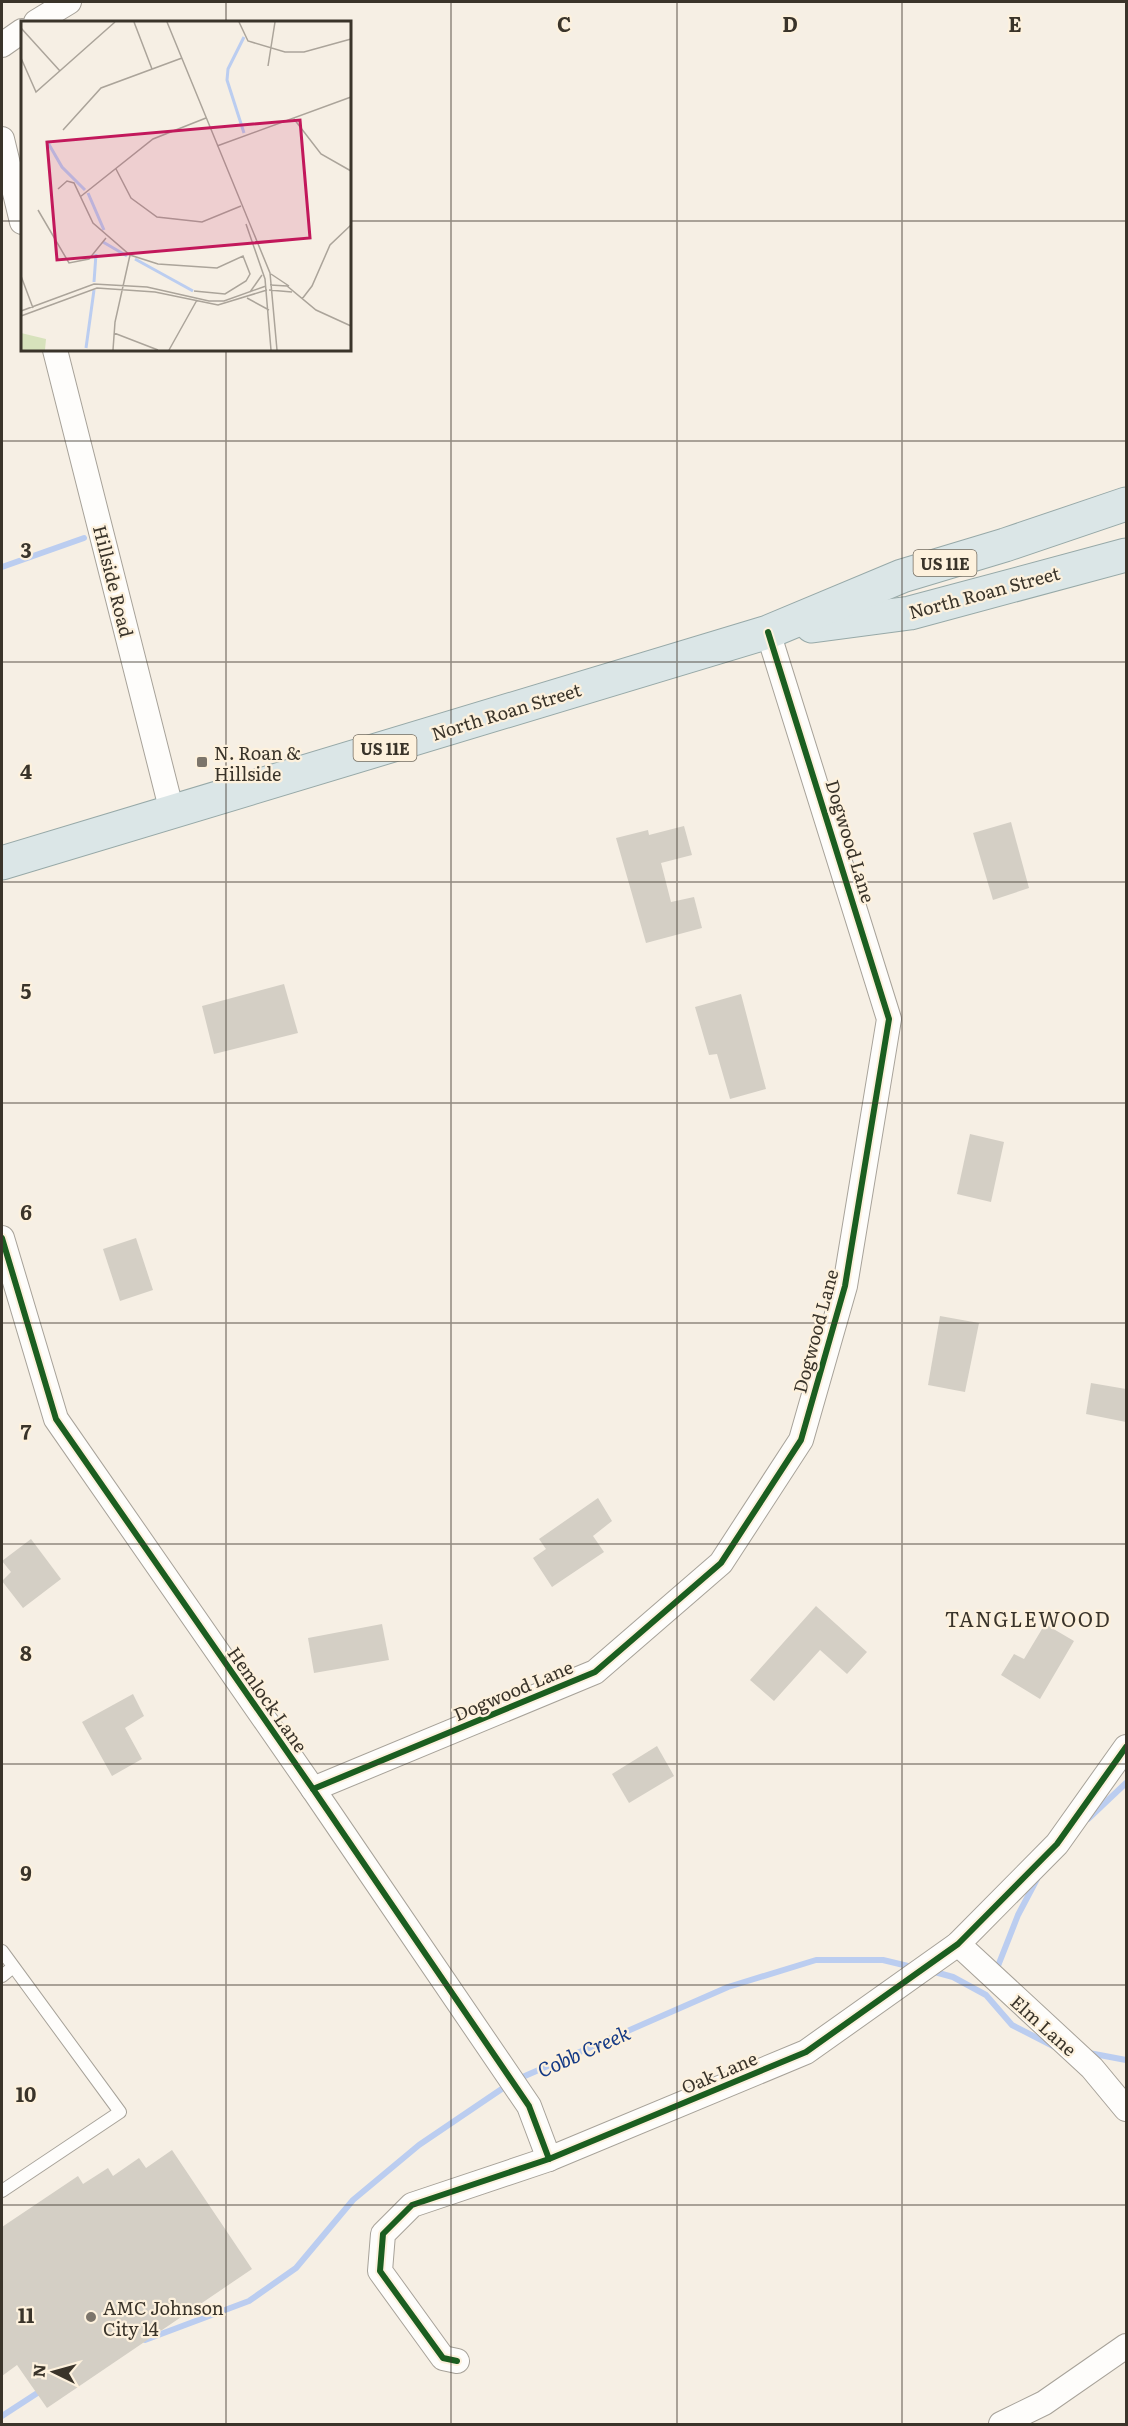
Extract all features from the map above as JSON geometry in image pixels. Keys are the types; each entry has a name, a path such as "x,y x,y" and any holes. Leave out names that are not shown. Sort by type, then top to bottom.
{"main road":[{"name":"North Roan Street","path":"2,863 768,632 902,576 1005,545 1126,504"},
{"name":"North Roan Street","path":"768,632 910,613 1126,555"}],"street":[{"path":"38,21 69,2"},
{"path":"2,45 21,33"},
{"path":"2,139 21,218"},
{"name":"Hillside Road","path":"55,351 172,812"},
{"name":"Dogwood Lane","path":"313,1789 595,1672 721,1563 801,1440 845,1286 890,1018 768,632"},
{"name":"Hemlock Lane","path":"2,1238 56,1419 313,1789 529,2106 549,2159"},
{"name":"Oak Lane","path":"457,2361 443,2358 380,2271 383,2234 412,2205 549,2159 806,2052 958,1944 1057,1844 1126,1748"},
{"name":"Elm Lane","path":"958,1944 1092,2068 1126,2109"},
{"path":"1001,2424 1044,2403 1126,2346"}],"lane":[{"path":"2,1951 120,2112 2,2192"},
{"path":"2,1976 13,1967"}],"building":[{"path":"1011,822 1029,888 993,900 973,833"},
{"path":"684,826 692,855 661,863 671,902 694,897 702,928 646,943 616,838 648,830 649,835"},
{"path":"284,984 298,1033 214,1054 202,1006"},
{"path":"741,994 766,1089 730,1099 717,1054 709,1055 695,1007"},
{"path":"970,1134 1004,1142 991,1202 957,1194"},
{"path":"136,1238 153,1290 120,1301 103,1249"},
{"path":"940,1316 979,1323 965,1392 928,1385"},
{"path":"1091,1383 1126,1389 1126,1422 1086,1414"},
{"path":"598,1498 612,1521 593,1536 604,1552 552,1587 533,1558 546,1549 539,1539"},
{"path":"31,1539 61,1579 23,1608 2,1581 11,1572 2,1561"},
{"path":"816,1606 867,1652 847,1674 820,1650 774,1701 750,1680"},
{"path":"382,1624 389,1660 314,1673 308,1638"},
{"path":"1045,1624 1074,1641 1040,1699 1001,1675 1014,1654 1024,1659"},
{"path":"133,1694 144,1716 125,1728 142,1759 112,1776 82,1722"},
{"path":"657,1746 674,1776 629,1803 612,1774"},
{"name":"AMC Johnson City 14","path":"172,2150 252,2269 47,2408 17,2365 2,2376 2,2227 78,2176 83,2184 108,2168 113,2176 139,2158 146,2168"}],"waterway":[{"path":"2,567 84,538"},
{"path":"1088,1819 1126,1783"},
{"path":"996,1971 1018,1915 1037,1879"},
{"name":"Cobb Creek","path":"518,2079 728,1987 816,1960 883,1960 912,1967"},
{"name":"Cobb Creek","path":"931,1971 953,1977 986,1995 1012,2025 1055,2047"},
{"name":"Cobb Creek","path":"1089,2053 1126,2060"},
{"name":"Cobb Creek","path":"145,2340 249,2301 296,2268 353,2200 419,2145 509,2084"},
{"name":"Cobb Creek","path":"2,2416 42,2390"}],"cycle path":[{"path":"313,1789 595,1672 721,1563 801,1440 845,1286 889,1019 768,632"},
{"path":"2,1238 56,1419 313,1789 529,2106 549,2159"},
{"path":"457,2361 443,2358 380,2271 383,2234 412,2205 549,2159 806,2052 958,1944 1057,1844 1126,1747"}],"place":[{"name":"N. Roan & Hillside","path":"202,762"},
{"name":"AMC Johnson City 14","path":"91,2317"}],"district":[{"name":"TANGLEWOOD","path":"1028,1618"}]}
